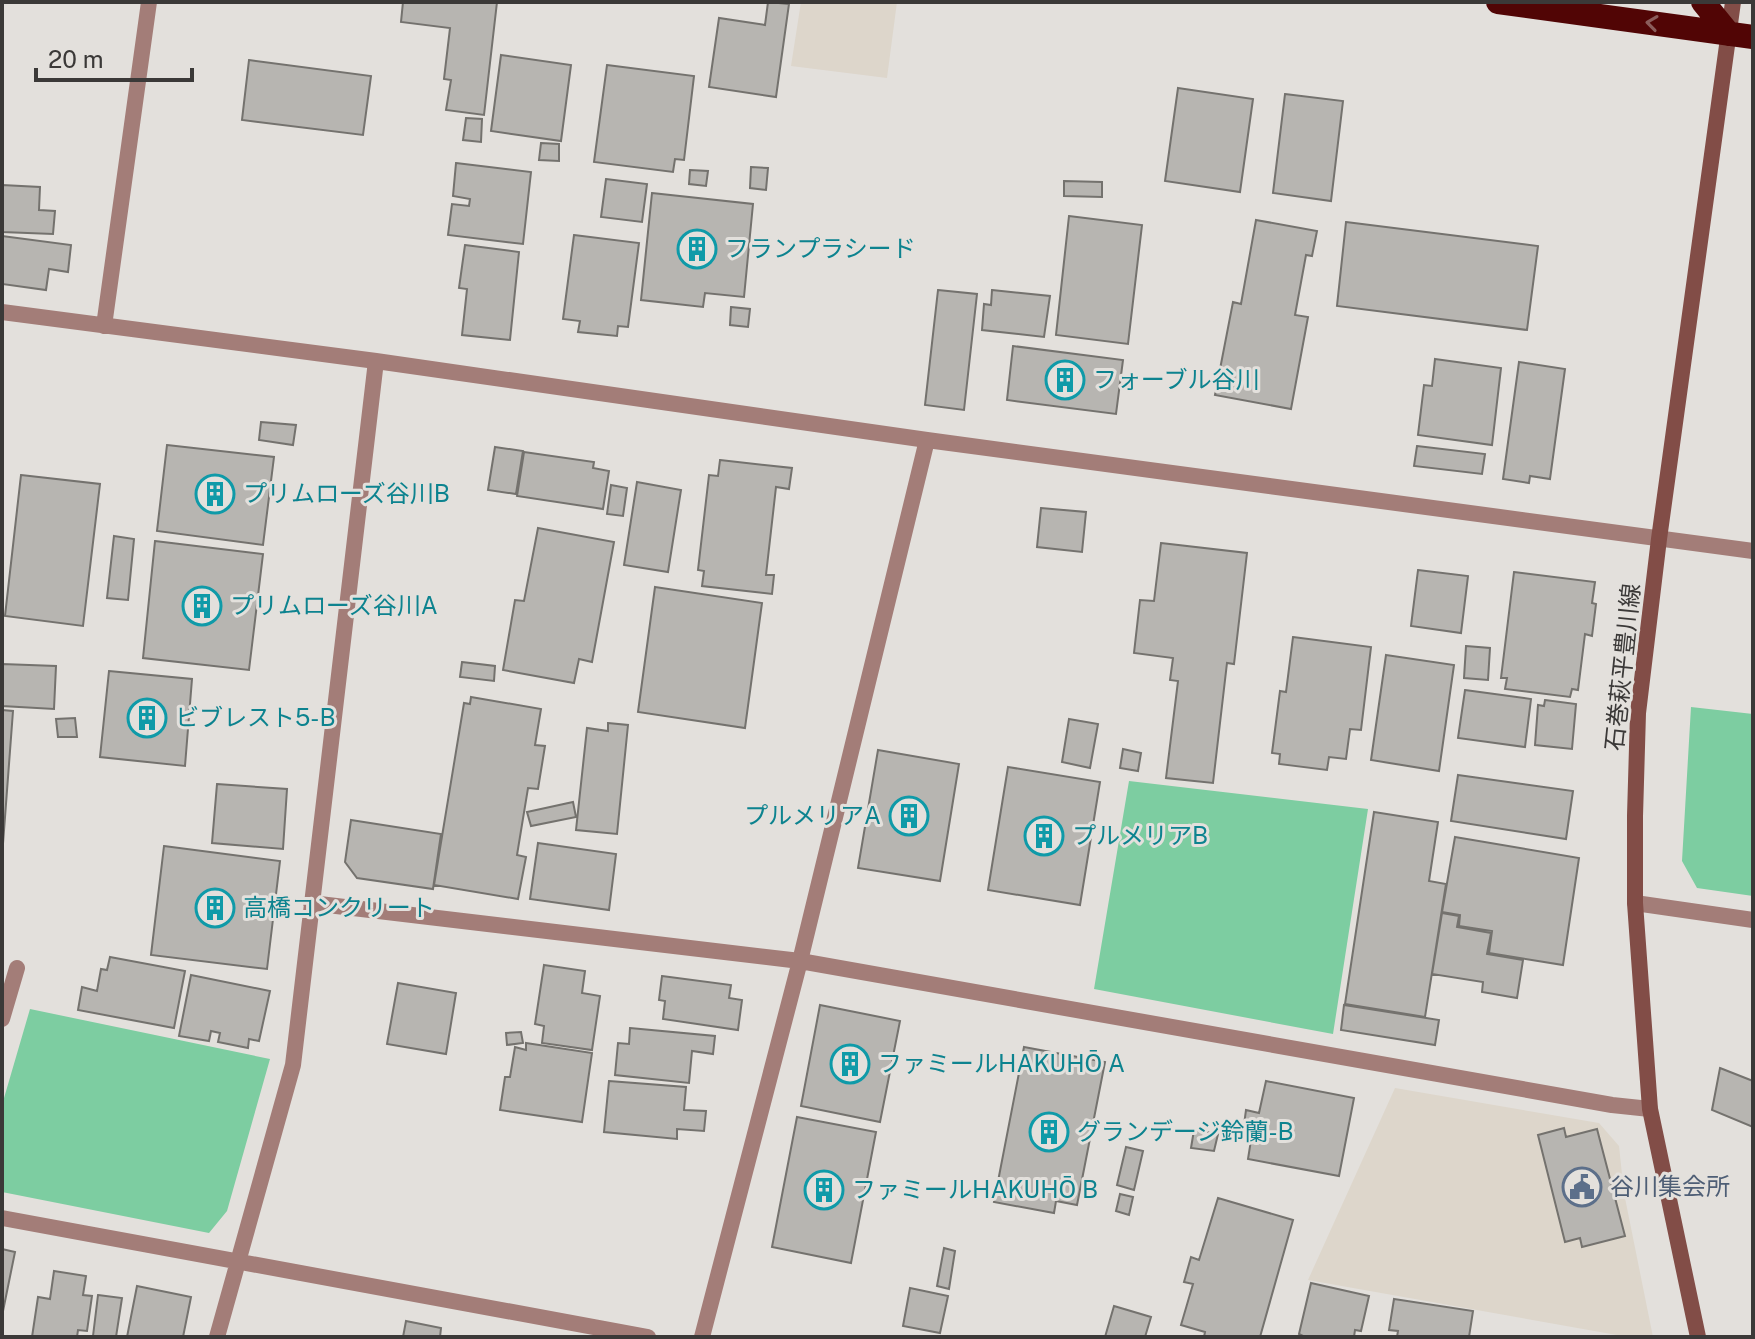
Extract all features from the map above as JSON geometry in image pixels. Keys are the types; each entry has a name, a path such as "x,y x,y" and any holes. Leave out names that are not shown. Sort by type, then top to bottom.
{"highway":[{"path":"1498,2 1741,35"},
{"path":"1703,2 1741,35"}],"main road":[{"name":"石巻萩平豊川線","path":"1698,1337 1650,1109 1635,903 1638,713 1659,539 1741,35 1733,2"}],"street":[{"path":"104,326 149,2"},
{"path":"2,312 1753,551"},
{"path":"217,1337 293,1065 376,361"},
{"path":"702,1337 800,961 927,440"},
{"path":"311,903 800,961 1612,1105 1650,1109"},
{"path":"1635,903 1753,920"},
{"path":"2,1019 17,968"},
{"path":"2,1218 648,1337"}],"shaded area":[{"path":"801,2 897,2 887,78 791,66"},
{"path":"1395,1088 1599,1123 1619,1146 1624,1193 1653,1337 1628,1337 1308,1280"}],"green space":[{"path":"1691,707 1753,714 1753,896 1697,888 1682,861"},
{"path":"1129,781 1368,809 1333,1034 1094,989"},
{"path":"30,1009 270,1059 227,1211 209,1233 2,1192 2,1105"}],"building":[{"path":"403,2 497,2 484,115 446,110 451,80 444,79 450,28 401,22"},
{"path":"768,2 789,4 776,97 709,87 719,18 765,25"},
{"path":"501,55 571,65 561,141 491,131"},
{"path":"249,60 371,76 363,135 242,120"},
{"path":"607,65 694,76 684,160 675,159 673,172 594,162"},
{"path":"1178,88 1253,99 1240,192 1165,181"},
{"path":"1285,94 1343,101 1331,201 1273,193"},
{"path":"466,118 482,119 481,142 463,140"},
{"path":"541,143 559,144 559,161 539,160"},
{"path":"456,163 531,172 523,244 448,235 452,204 469,206 470,199 453,196"},
{"path":"751,167 768,168 766,190 750,188"},
{"path":"690,170 708,171 706,186 689,184"},
{"path":"606,179 647,184 642,222 601,217"},
{"path":"1064,181 1102,182 1102,197 1064,196"},
{"path":"2,185 40,187 39,210 55,211 53,234 2,232"},
{"name":"フランプラシード","path":"652,193 753,204 744,297 705,293 703,307 641,300"},
{"path":"1069,216 1142,225 1128,344 1056,335"},
{"path":"1256,220 1317,231 1312,256 1306,255 1295,315 1308,317 1291,409 1215,395 1233,302 1241,304"},
{"path":"1346,222 1538,246 1527,330 1337,306"},
{"path":"574,235 639,243 628,327 618,326 617,336 578,332 580,321 563,319"},
{"path":"2,236 71,245 68,272 49,269 46,290 2,284"},
{"path":"465,245 519,252 510,340 462,335 467,289 459,288"},
{"path":"938,290 977,294 964,410 925,405"},
{"path":"992,290 1050,296 1044,337 982,330 984,304 991,305"},
{"path":"731,307 750,309 748,327 730,325"},
{"name":"フォーブル谷川","path":"1013,346 1123,360 1116,414 1007,400"},
{"path":"1435,359 1501,368 1492,445 1418,435 1424,385 1432,386"},
{"path":"1519,362 1565,369 1550,479 1530,476 1529,483 1503,479"},
{"path":"261,422 296,425 293,445 259,440"},
{"name":"プリムローズ谷川B","path":"167,445 274,457 263,545 157,531"},
{"path":"1417,446 1485,454 1482,474 1414,466"},
{"path":"495,447 523,451 516,494 488,490"},
{"path":"524,452 594,462 593,468 609,471 603,509 517,496"},
{"path":"720,460 792,468 789,489 776,487 766,575 774,575 772,594 702,586 704,571 698,570 709,475 718,476"},
{"path":"21,475 100,484 83,626 5,616"},
{"path":"637,482 681,490 668,572 624,565"},
{"path":"611,485 627,488 623,516 607,514"},
{"path":"1041,508 1086,512 1082,552 1037,547"},
{"path":"538,528 614,542 592,662 579,659 574,683 503,670 515,600 524,601"},
{"path":"114,536 134,539 128,600 107,598"},
{"name":"プリムローズ谷川A","path":"155,541 263,554 249,670 143,658"},
{"path":"1161,543 1247,553 1234,664 1227,663 1213,783 1166,778 1178,681 1170,680 1173,658 1134,653 1140,600 1154,601"},
{"path":"1418,570 1468,576 1461,633 1411,626"},
{"path":"1514,572 1595,582 1592,636 1585,634 1578,690 1572,689 1570,697 1505,689 1507,678 1501,678"},
{"path":"655,587 762,603 745,728 638,712"},
{"path":"1293,637 1371,647 1361,730 1350,729 1346,759 1329,757 1327,770 1279,764 1280,754 1272,753 1280,691 1286,692"},
{"path":"1466,646 1490,648 1488,680 1464,678"},
{"path":"1386,655 1454,665 1439,771 1371,760"},
{"path":"462,662 495,666 494,681 460,677"},
{"path":"2,664 56,666 54,709 2,706"},
{"name":"ビブレスト5-B","path":"109,671 192,679 185,766 100,757"},
{"path":"1465,690 1531,699 1525,747 1458,738"},
{"path":"471,697 541,709 535,745 545,746 538,789 528,788 517,855 526,857 518,899 434,885 464,703 470,704"},
{"path":"1545,700 1576,704 1572,749 1535,745 1538,705 1544,706"},
{"path":"2,710 13,711 2,857"},
{"path":"75,718 77,737 58,737 56,719"},
{"path":"1069,719 1098,724 1090,768 1062,762"},
{"path":"608,723 628,725 617,834 576,830 587,728 608,731"},
{"path":"1123,749 1141,753 1138,771 1120,768"},
{"name":"プルメリアA","path":"878,750 959,764 940,881 858,868"},
{"name":"プルメリアB","path":"1008,767 1100,782 1080,905 988,890"},
{"path":"1458,775 1573,791 1566,839 1451,821"},
{"path":"217,784 287,789 283,849 212,843"},
{"path":"573,802 576,817 531,826 527,812"},
{"path":"1374,812 1438,822 1429,881 1446,884 1425,1017 1345,1004"},
{"path":"351,820 441,834 433,889 357,878 345,862"},
{"path":"1455,837 1579,858 1563,965 1489,953 1492,931 1459,926 1460,915 1442,912"},
{"path":"538,843 616,854 609,910 530,899"},
{"name":"高橋コンクリート","path":"164,846 280,861 267,969 151,955"},
{"path":"1442,913 1459,916 1457,927 1491,933 1487,954 1523,960 1517,998 1482,992 1483,982 1432,974"},
{"path":"110,957 185,971 174,1028 78,1010 82,987 97,991 101,969 107,970"},
{"path":"544,965 585,971 582,993 600,996 592,1050 542,1043 544,1026 535,1024"},
{"path":"191,975 270,991 259,1041 249,1039 248,1048 218,1042 220,1033 211,1031 209,1041 179,1036"},
{"path":"662,976 731,985 729,998 742,1000 738,1030 663,1019 665,1001 659,1000"},
{"path":"398,983 456,993 446,1054 387,1044"},
{"name":"ファミールHAKUHŌ A","path":"820,1005 900,1021 880,1122 801,1106"},
{"path":"1344,1005 1439,1020 1435,1045 1341,1030"},
{"path":"630,1028 715,1036 713,1054 692,1051 689,1083 615,1075 618,1043 629,1044"},
{"path":"521,1032 523,1043 507,1045 506,1033"},
{"path":"526,1043 592,1053 582,1122 500,1110 505,1077 510,1077 515,1047 526,1050"},
{"name":"グランデージ鈴蘭-B","path":"1024,1047 1105,1062 1077,1205 1056,1201 1054,1213 994,1202"},
{"path":"1720,1068 1753,1081 1753,1127 1712,1110"},
{"path":"609,1081 686,1087 684,1110 706,1111 704,1131 677,1129 677,1139 604,1132"},
{"path":"1266,1081 1354,1098 1339,1176 1248,1159 1252,1134 1243,1132 1246,1110 1259,1113"},
{"name":"ファミールHAKUHŌ B","path":"797,1117 876,1132 851,1263 772,1247"},
{"name":"谷川集会所","path":"1564,1128 1566,1137 1597,1129 1625,1236 1582,1247 1580,1238 1565,1242 1538,1135"},
{"path":"1194,1130 1218,1134 1214,1151 1191,1148"},
{"path":"1126,1147 1143,1151 1134,1190 1117,1185"},
{"path":"1120,1194 1133,1197 1129,1215 1116,1211"},
{"path":"1218,1198 1293,1220 1260,1337 1204,1337 1205,1332 1181,1325 1193,1284 1184,1282 1191,1257 1199,1260"},
{"path":"944,1248 955,1251 949,1289 937,1286"},
{"path":"2,1249 15,1252 2,1316"},
{"path":"54,1271 86,1276 83,1295 92,1296 87,1331 78,1330 77,1337 32,1337 38,1297 50,1299"},
{"path":"1311,1283 1369,1296 1361,1331 1355,1330 1354,1337 1305,1337 1299,1334"},
{"path":"137,1286 191,1297 183,1337 127,1337"},
{"path":"910,1288 948,1296 940,1333 903,1326"},
{"path":"98,1295 122,1298 116,1337 93,1336"},
{"path":"1394,1299 1473,1311 1469,1337 1397,1337 1398,1331 1389,1330"},
{"path":"1114,1306 1151,1317 1145,1337 1105,1337"},
{"path":"406,1321 441,1328 440,1337 403,1337"}],"place":[{"name":"フランプラシード","path":"697,249"},
{"name":"フォーブル谷川","path":"1065,380"},
{"name":"プリムローズ谷川B","path":"215,494"},
{"name":"プリムローズ谷川A","path":"202,606"},
{"name":"ビブレスト5-B","path":"147,718"},
{"name":"プルメリアA","path":"909,816"},
{"name":"プルメリアB","path":"1044,836"},
{"name":"高橋コンクリート","path":"215,908"},
{"name":"ファミールHAKUHŌ A","path":"850,1064"},
{"name":"グランデージ鈴蘭-B","path":"1049,1132"},
{"name":"谷川集会所","path":"1582,1187"},
{"name":"ファミールHAKUHŌ B","path":"824,1190"}]}
